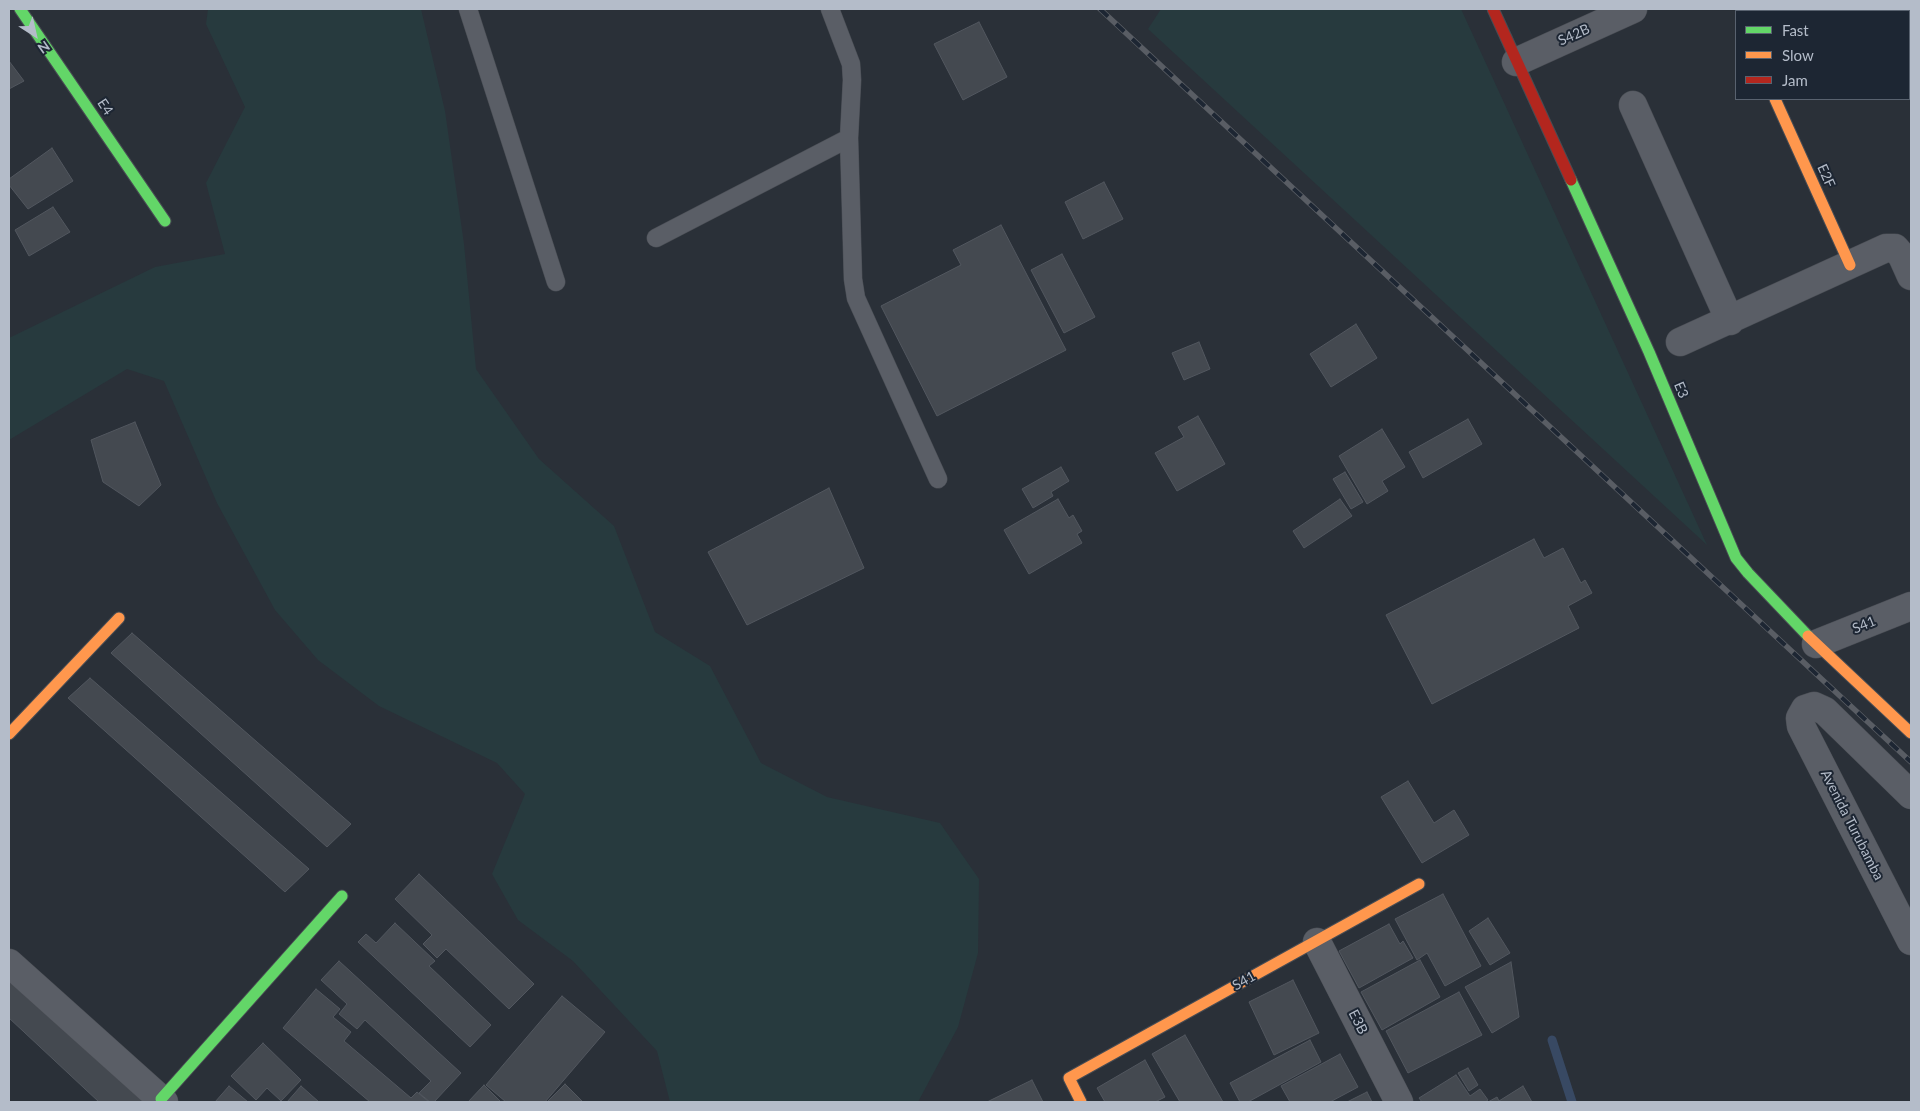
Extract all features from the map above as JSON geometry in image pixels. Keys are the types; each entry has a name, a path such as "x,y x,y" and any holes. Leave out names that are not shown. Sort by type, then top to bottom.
{"street":[{"name":"E4","path":"20,9 165,221"},
{"name":"E3","path":"1493,9 1649,352 1736,558 1816,644 1911,733"},
{"name":"S42B","path":"1516,62 1633,9"},
{"name":"E2F","path":"1775,100 1850,265"},
{"path":"1633,105 1730,321"},
{"path":"1680,342 1730,321 1886,248 1895,248 1902,256 1911,276"},
{"name":"S41","path":"1816,644 1911,606"},
{"path":"9,734 118,618"},
{"name":"Avenida Turubamba","path":"1911,795 1825,711 1814,706 1805,709 1800,718 1801,726 1911,941"},
{"name":"S41","path":"1081,1102 1069,1078 1317,942 1418,884"},
{"path":"9,963 162,1101 342,896"},
{"name":"E3B","path":"1317,942 1399,1102"}],"lane":[{"path":"468,9 556,282"},
{"path":"830,9 851,64 849,138 853,279 856,298 938,479"},
{"path":"656,238 849,138"}],"green space":[{"path":"208,9 421,9 445,111 464,244 476,369 539,459 614,526 655,632 710,666 761,763 827,797 940,823 979,879 978,953 958,1027 918,1102 670,1102 657,1051 573,961 518,920 492,874 525,794 497,763 379,706 318,660 275,610 217,503 164,381 127,369 9,440 9,338 155,267 225,254 206,183 245,107 206,24"},
{"path":"1161,9 1461,9 1707,545 1148,29"}],"building":[{"path":"979,22 1007,77 963,100 934,44"},
{"path":"9,61 24,81 9,89"},
{"path":"52,148 73,181 28,209 9,185 9,179"},
{"path":"1104,182 1123,219 1083,239 1065,202"},
{"path":"53,207 70,232 29,256 15,230"},
{"path":"1001,225 1066,350 937,416 881,306 961,265 953,250"},
{"path":"1062,254 1095,317 1064,333 1031,270"},
{"path":"1356,324 1377,358 1331,387 1310,354"},
{"path":"1199,342 1210,369 1184,380 1172,353"},
{"path":"1198,416 1225,464 1177,491 1155,453 1184,437 1178,427"},
{"path":"1468,419 1482,444 1423,478 1409,452"},
{"path":"135,422 161,485 139,506 103,482 91,440"},
{"path":"1382,429 1405,467 1382,481 1388,491 1367,504 1339,456"},
{"path":"1061,467 1069,481 1051,492 1053,496 1033,508 1022,489"},
{"path":"1345,472 1363,502 1351,509 1333,479"},
{"path":"829,488 864,568 747,625 708,552"},
{"path":"1058,499 1069,518 1073,515 1082,531 1077,534 1082,543 1029,574 1004,530"},
{"path":"1340,499 1352,516 1304,548 1293,531"},
{"path":"1534,539 1544,558 1563,548 1581,583 1585,580 1592,593 1568,606 1579,628 1432,704 1386,615"},
{"path":"132,633 351,824 327,847 111,653"},
{"path":"90,678 309,869 285,892 68,698"},
{"path":"1408,781 1434,823 1454,810 1469,835 1422,863 1381,797"},
{"path":"419,874 534,984 509,1009 446,949 437,958 423,944 432,935 395,899"},
{"path":"1443,894 1481,966 1445,986 1427,953 1417,960 1395,919"},
{"path":"1488,918 1510,953 1490,965 1469,931"},
{"path":"395,923 435,961 429,966 491,1025 470,1047 358,942 366,934 376,943"},
{"path":"1389,924 1400,944 1403,941 1413,958 1359,988 1339,951"},
{"path":"1420,960 1440,997 1382,1030 1361,992"},
{"path":"339,961 461,1073 434,1102 430,1102 419,1093 431,1081 365,1020 357,1029 339,1014 347,1004 321,980"},
{"path":"1511,962 1519,1017 1492,1033 1465,987"},
{"path":"9,978 147,1102 99,1102 9,1018"},
{"path":"1293,980 1319,1033 1274,1055 1249,1002"},
{"path":"316,989 340,1009 333,1017 351,1032 344,1041 411,1098 417,1092 429,1102 370,1102 283,1028"},
{"path":"1459,992 1482,1035 1408,1073 1386,1031"},
{"path":"562,996 605,1032 545,1102 506,1102 486,1085"},
{"path":"1185,1035 1223,1102 1180,1102 1152,1054"},
{"path":"1310,1040 1321,1062 1248,1102 1240,1102 1230,1083"},
{"path":"263,1043 301,1080 281,1101 267,1088 256,1100 231,1076"},
{"path":"1340,1054 1358,1087 1330,1102 1290,1102 1281,1086"},
{"path":"1145,1060 1165,1097 1155,1102 1105,1102 1097,1088"},
{"path":"1468,1068 1478,1085 1469,1091 1458,1073"},
{"path":"1456,1075 1470,1096 1480,1089 1488,1100 1485,1102 1422,1102 1419,1098"},
{"path":"1032,1080 1043,1102 987,1102"},
{"path":"565,1084 583,1102 547,1102"},
{"path":"484,1085 501,1102 468,1102"},
{"path":"229,1086 248,1102 215,1102"},
{"path":"301,1086 319,1102 287,1102"},
{"path":"1523,1086 1532,1102 1488,1102 1497,1097 1499,1101"},
{"path":"1367,1092 1372,1102 1347,1102"}],"waterway":[{"path":"1552,1040 1572,1102"}],"railway":[{"path":"1100,9 1911,762"}],"traffic: fast":[{"path":"20,9 165,221"},
{"path":"1571,180 1649,352 1736,558 1808,636"},
{"path":"161,1099 342,896"}],"traffic: slow":[{"path":"1775,100 1850,265"},
{"path":"9,734 119,618"},
{"path":"1808,636 1911,733"},
{"path":"1081,1102 1069,1078 1419,884"}],"traffic: jam":[{"path":"1493,9 1571,180"}]}
